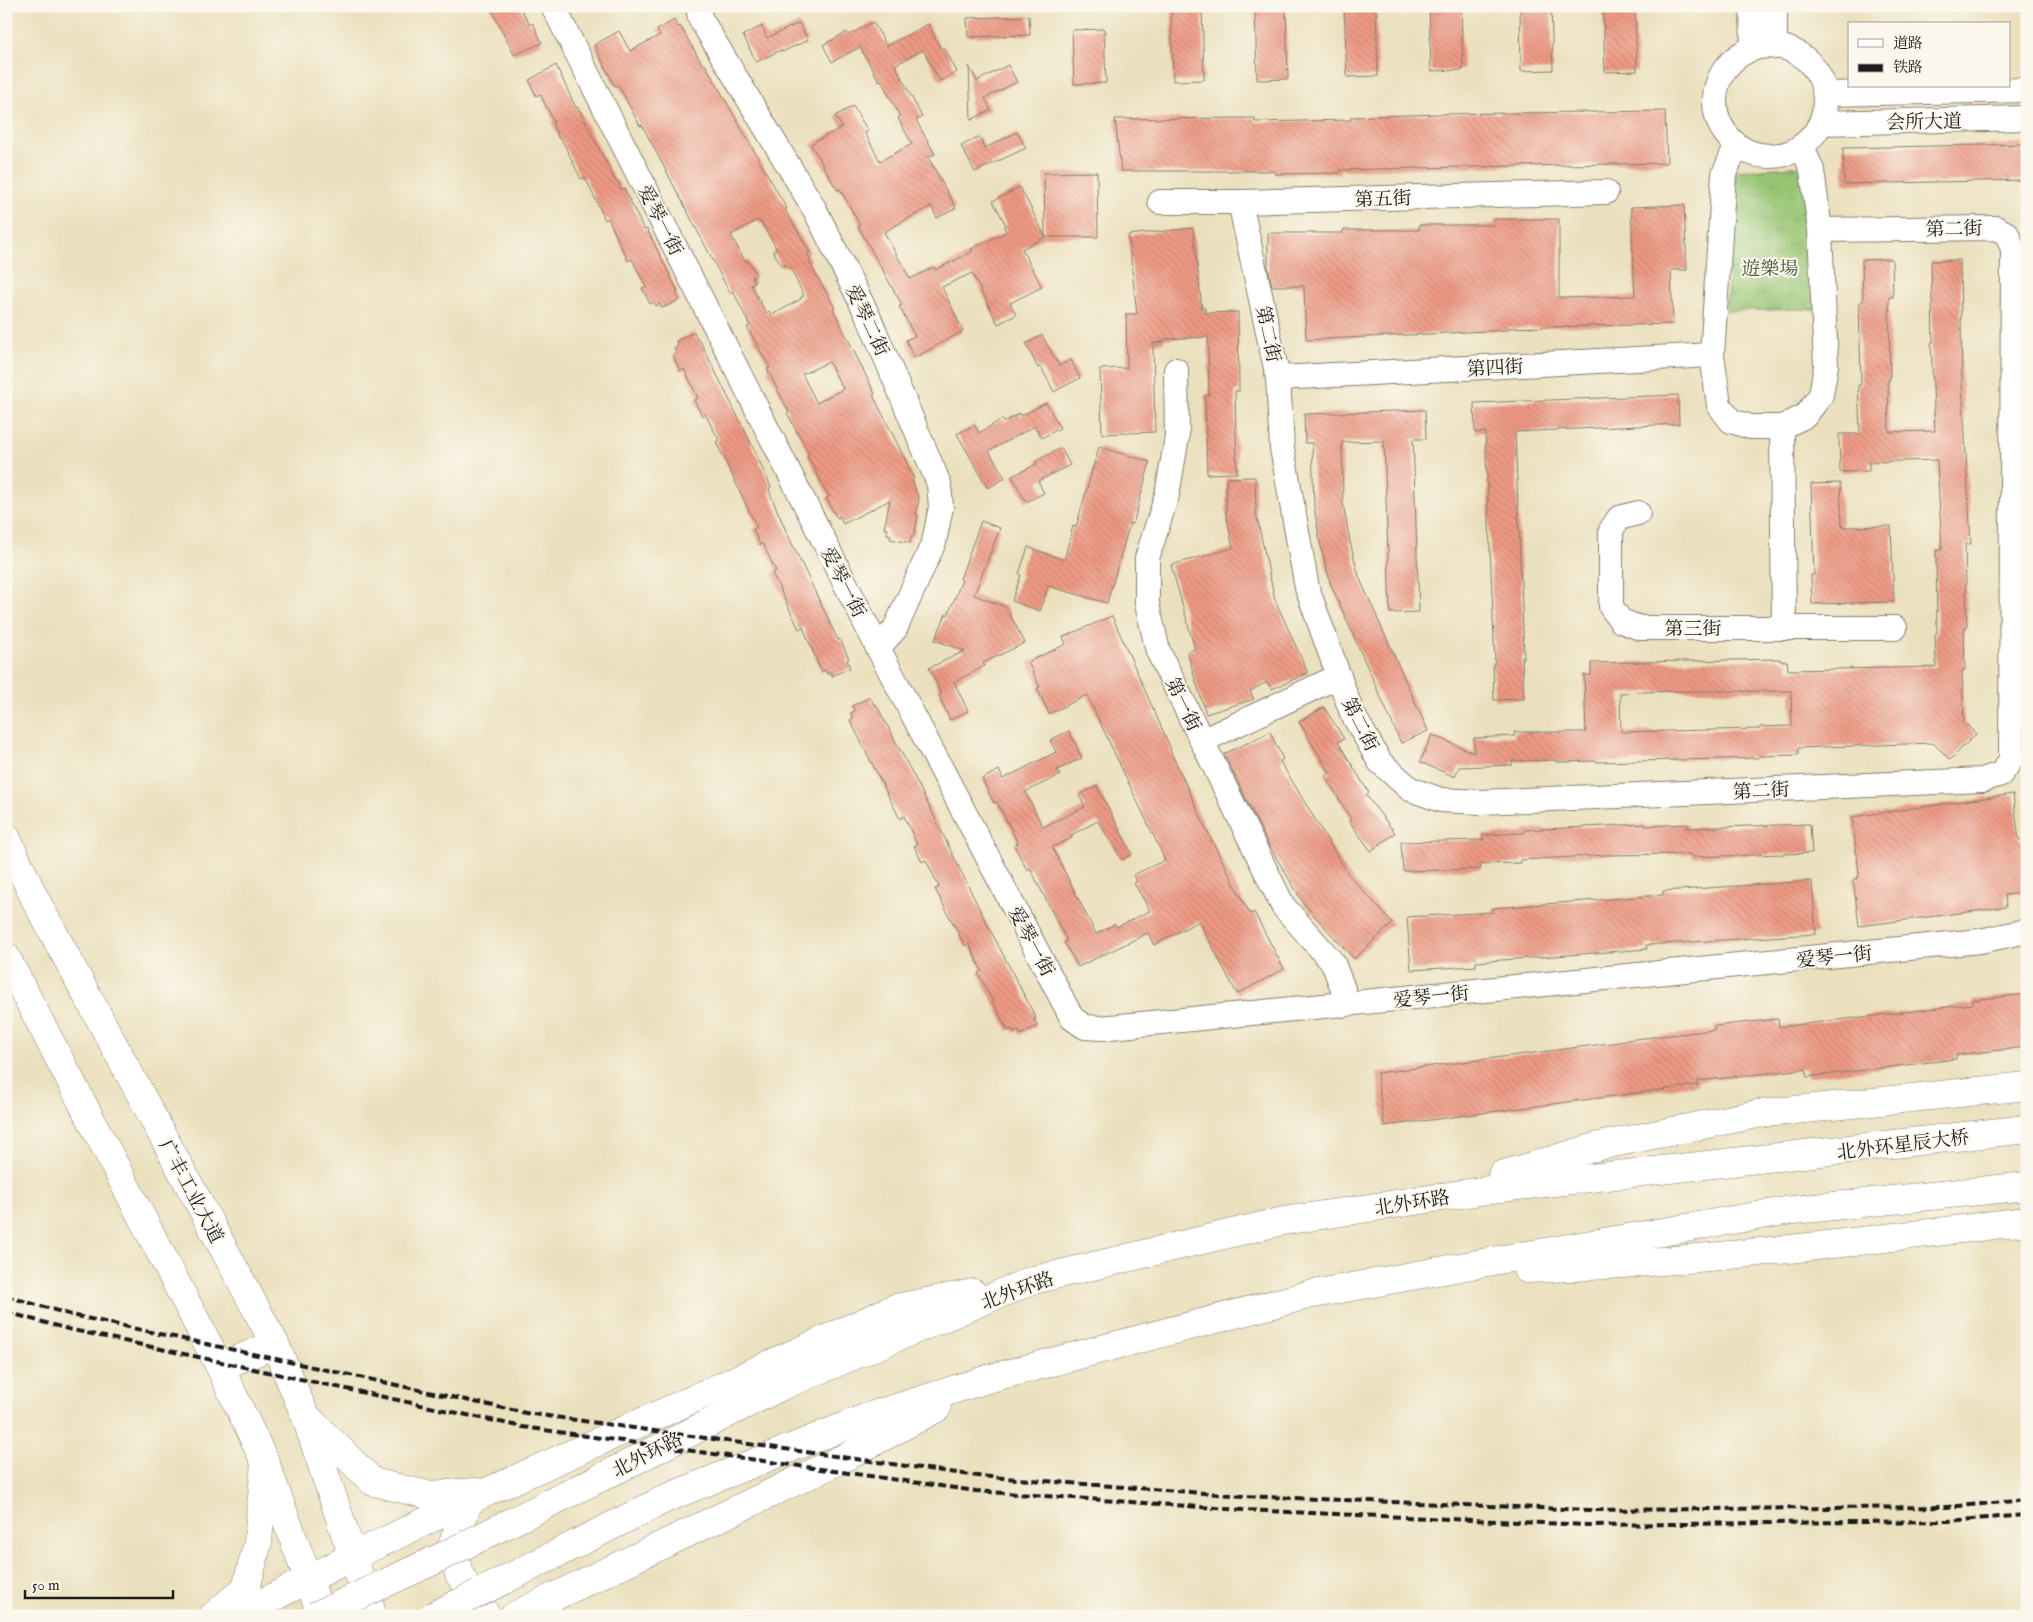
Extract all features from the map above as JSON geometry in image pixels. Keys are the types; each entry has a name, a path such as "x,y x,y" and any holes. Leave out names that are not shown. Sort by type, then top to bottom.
{"main road":[{"name":"广丰工业大道","path":"6,837 34,897 275,1344 305,1415 374,1616"},
{"path":"6,957 220,1367 265,1462 322,1616"},
{"path":"1418,1200 1599,1146 1748,1116 2027,1086"},
{"name":"北外环星辰大桥","path":"1779,1158 2027,1129"},
{"name":"北外环路","path":"315,1616 439,1558 782,1386 1030,1282 1283,1221 1501,1188 1779,1158"},
{"path":"433,1616 667,1498 870,1416 991,1378 1308,1295 1785,1211 2027,1186"},
{"path":"1423,1274 1611,1266 1783,1250 2027,1221"},
{"path":"238,1616 353,1556 479,1496 895,1308 1030,1282"},
{"path":"220,1367 275,1344"},
{"path":"515,1616 842,1460 991,1378"},
{"path":"305,1415 373,1482 428,1494 479,1496"},
{"path":"213,1616 246,1588 258,1542 265,1462"},
{"path":"479,1496 452,1546 460,1574 487,1616"}],"street":[{"name":"爱琴一街","path":"553,6 878,648 1072,1018 1085,1027 1101,1028 1344,1005 1980,942 2027,931"},
{"name":"爱琴二街","path":"698,6 700,18 815,210 869,318 938,484 941,507 934,542 895,629 878,648"},
{"path":"1752,6 1764,48"},
{"path":"1764,48 1775,6"},
{"path":"1784,47 1801,55 1815,68 1825,94 1826,104 1821,123 1811,139 1796,151 1777,156 1758,156 1736,146 1718,124 1714,106 1715,89 1722,72 1733,59 1764,48 1784,47"},
{"name":"会所大道","path":"1825,94 2027,90"},
{"name":"会所大道","path":"1821,123 2027,118"},
{"path":"1736,146 1724,174 1712,355 1719,405 1731,421 1751,427 1782,427 1805,416 1821,396 1826,366 1820,230 1812,170 1802,146"},
{"name":"第五街","path":"1160,202 1240,202 1606,192"},
{"name":"第二街","path":"1240,202 1278,378 1282,448 1307,588 1352,713 1380,762 1410,789 1441,800 1481,802 1982,780 2001,774 2011,760 2019,544 2013,249 2007,234 1996,228 1820,230"},
{"name":"第四街","path":"1278,378 1712,355"},
{"name":"第一街","path":"1176,370 1177,437 1167,495 1147,558 1147,604 1158,651 1283,906 1333,963 1343,989 1344,1005"},
{"path":"1782,427 1784,627"},
{"name":"第三街","path":"1638,513 1619,518 1611,530 1611,607 1621,621 1640,628 1895,628"},
{"path":"1202,741 1339,676"}],"green space":[{"name":"遊樂場","path":"1804,166 1816,309 1726,311 1736,171"}],"building":[{"path":"490,6 519,6 530,25 533,23 542,43 514,55"},
{"path":"1171,6 1202,6 1204,80 1173,81"},
{"path":"1255,6 1286,6 1288,79 1257,80"},
{"path":"1344,6 1376,6 1378,76 1347,77"},
{"path":"1429,6 1461,6 1463,70 1431,71"},
{"path":"1520,6 1551,6 1553,70 1521,71"},
{"path":"1603,6 1635,6 1637,71 1605,72"},
{"path":"1029,16 1030,35 968,37 967,18"},
{"path":"674,20 678,27 680,26 703,65 705,64 810,252 807,254 811,260 809,262 835,308 833,309 914,479 912,480 919,499 916,514 918,515 914,536 911,536 910,543 890,539 891,535 887,534 888,529 884,529 890,500 843,524 839,516 837,518 826,498 829,497 807,455 809,454 787,413 789,412 767,369 770,368 747,327 750,326 733,291 730,293 642,125 640,126 618,85 615,86 594,45 619,31 630,51 660,35 657,30","holes":["758,220 777,249 773,251 782,267 786,264 788,268 790,267 804,296 772,315 769,311 766,313 751,285 755,283 752,277 756,275 748,260 745,261 731,235","829,362 843,389 817,403 802,374"]},
{"path":"873,22 887,46 928,24 941,49 944,47 957,72 940,81 923,50 895,65 922,117 916,120 935,154 928,157 956,208 937,218 931,206 884,232 910,279 934,267 935,270 972,252 971,249 1006,232 1004,227 1006,225 993,201 1020,187 1045,236 1044,173 1097,172 1098,237 1045,237 1022,249 1042,287 1010,303 1016,315 998,324 972,273 942,287 963,331 914,358 906,340 915,336 899,306 902,305 858,226 860,225 840,189 837,190 811,144 842,127 835,116 853,106 868,131 865,133 880,161 912,144 881,80 879,81 860,47 832,62 823,45 847,32 849,35"},
{"path":"799,23 808,40 756,62 743,35 762,26 767,38"},
{"path":"1104,29 1106,83 1074,84 1072,30"},
{"path":"556,65 576,108 578,107 616,182 618,181 621,189 624,188 644,230 647,229 678,292 676,293 680,300 662,308 660,304 656,306 654,302 650,304 642,288 646,287 632,259 628,261 608,218 605,220 585,177 581,179 561,138 559,139 552,123 554,122 540,94 536,96 529,80"},
{"path":"1008,65 1017,82 985,98 991,110 971,120 969,66 977,81"},
{"path":"1665,111 1667,163 1340,170 1340,173 1275,174 1275,171 1121,171 1115,119 1255,118 1255,122 1351,120 1351,117 1438,114"},
{"path":"1017,132 1026,148 975,172 961,146 979,137 985,148"},
{"path":"2026,144 2027,180 1844,184 1843,148"},
{"path":"1684,205 1687,270 1671,270 1673,324 1508,328 1508,330 1306,340 1304,286 1272,286 1268,267 1268,233 1343,233 1343,230 1419,230 1419,225 1494,225 1494,219 1559,219 1559,298 1635,296 1631,207"},
{"path":"1193,228 1202,308 1205,308 1205,313 1238,312 1239,391 1235,391 1237,473 1207,474 1205,395 1209,395 1208,337 1164,339 1164,342 1153,343 1155,432 1102,434 1100,369 1127,368 1126,314 1137,314 1128,235"},
{"path":"1892,259 1893,297 1889,297 1889,432 1935,431 1931,343 1933,342 1931,261 1960,260 1962,382 1971,544 1965,544 1967,628 1964,628 1965,670 1962,670 1964,722 1976,734 1950,760 1933,743 1798,748 1798,755 1759,756 1759,758 1597,762 1556,762 1556,760 1512,761 1512,765 1459,767 1455,777 1420,762 1432,735 1474,753 1474,738 1515,736 1514,732 1586,732 1584,675 1591,675 1591,663 1780,659 1780,661 1787,661 1788,670 1936,667 1936,550 1942,550 1937,460 1869,462 1869,471 1840,472 1839,434 1860,434 1858,385 1861,385 1859,302 1863,302 1862,260","holes":["1791,691 1792,726 1760,727 1760,729 1621,732 1620,693"]},
{"path":"694,332 752,445 771,487 769,489 771,496 787,533 849,659 847,660 850,668 832,676 831,672 827,674 825,670 821,671 803,627 799,629 772,573 776,571 763,544 760,545 753,529 757,527 716,442 719,440 705,414 702,416 694,400 698,398 692,385 684,369 680,371 673,355 677,353 674,348 678,346 676,341"},
{"path":"1042,335 1059,366 1071,360 1080,378 1054,392 1041,367 1038,368 1026,344"},
{"path":"1678,395 1679,424 1515,432 1524,699 1494,700 1493,663 1495,663 1485,432 1475,433 1474,403"},
{"path":"1046,403 1060,428 1042,438 1035,426 989,451 1005,478 988,488 957,434 974,425 979,433 1002,419 1004,422 1020,413 1021,416"},
{"path":"1425,410 1426,439 1413,439 1419,612 1390,613 1384,441 1342,442 1343,503 1359,577 1428,731 1401,743 1331,585 1320,543 1314,506 1312,443 1305,443 1304,414"},
{"path":"1099,447 1150,462 1133,524 1130,523 1107,603 1048,586 1040,611 1012,601 1028,547 1064,560 1073,526 1076,527"},
{"path":"1061,448 1070,465 1038,481 1044,493 1026,502 1012,476 1037,464 1036,461"},
{"path":"1255,477 1256,513 1275,600 1308,673 1272,689 1267,682 1250,691 1254,699 1206,714 1187,652 1195,649 1171,565 1233,548 1226,514 1226,478"},
{"path":"1840,483 1842,527 1891,526 1894,602 1812,604 1811,575 1814,575 1811,484"},
{"path":"981,521 1000,528 974,595 1006,607 1025,643 983,663 985,666 954,682 968,711 950,720 939,695 941,693 929,668 965,651 935,640 946,614 948,615 962,580 960,579"},
{"path":"1112,616 1209,835 1250,914 1254,912 1284,969 1237,994 1199,921 1154,945 1148,933 1078,967 1064,942 1067,941 1030,868 1027,870 1014,845 1018,843 997,802 994,803 982,779 999,770 1003,779 1056,752 1050,740 1069,731 1082,758 1057,770 1060,775 1025,792 1043,827 1085,807 1079,795 1097,786 1132,854 1122,860 1098,821 1071,835 1072,838 1052,847 1096,934 1115,924 1117,927 1150,911 1134,883 1137,882 1133,875 1165,860 1087,695 1049,714 1037,688 1040,687 1028,662 1066,644 1063,637"},
{"path":"870,697 874,705 876,704 919,786 1036,1018 1034,1019 1037,1026 1020,1035 1018,1031 1014,1033 1012,1029 1008,1031 978,973 982,971 969,944 965,946 935,889 939,887 926,860 922,862 914,846 917,845 904,816 900,819 850,720 853,718 851,713 855,711 852,706"},
{"path":"1324,707 1344,739 1338,742 1369,793 1366,795 1395,833 1371,851 1349,821 1351,819 1325,776 1330,773 1299,722"},
{"path":"1270,732 1283,759 1280,761 1348,874 1393,923 1354,959 1304,904 1268,844 1224,754"},
{"path":"2013,794 2019,840 2027,839 2027,892 2005,895 2006,907 1859,926 1853,879 1858,878 1859,873 1852,817"},
{"path":"1645,824 1645,826 1688,824 1688,828 1810,824 1812,853 1692,857 1692,854 1606,855 1521,860 1521,863 1480,864 1481,869 1403,871 1401,842 1483,840 1483,835 1524,833 1524,830"},
{"path":"1812,881 1816,934 1646,945 1647,949 1476,962 1476,966 1411,970 1407,917 1493,912 1493,908 1663,895 1663,891"},
{"path":"2027,994 2027,1047 1956,1055 1956,1059 1807,1077 1806,1069 1697,1081 1698,1085 1384,1126 1377,1073 1714,1030 1714,1026 1778,1019 1779,1027 1972,1004 1972,1000"}],"railway":[{"path":"6,1296 72,1315 526,1413 978,1476 1244,1496 1589,1510 1947,1507 2027,1500"},
{"path":"6,1312 68,1329 523,1427 976,1491 1243,1510 1588,1525 1947,1521 2027,1515"}]}
